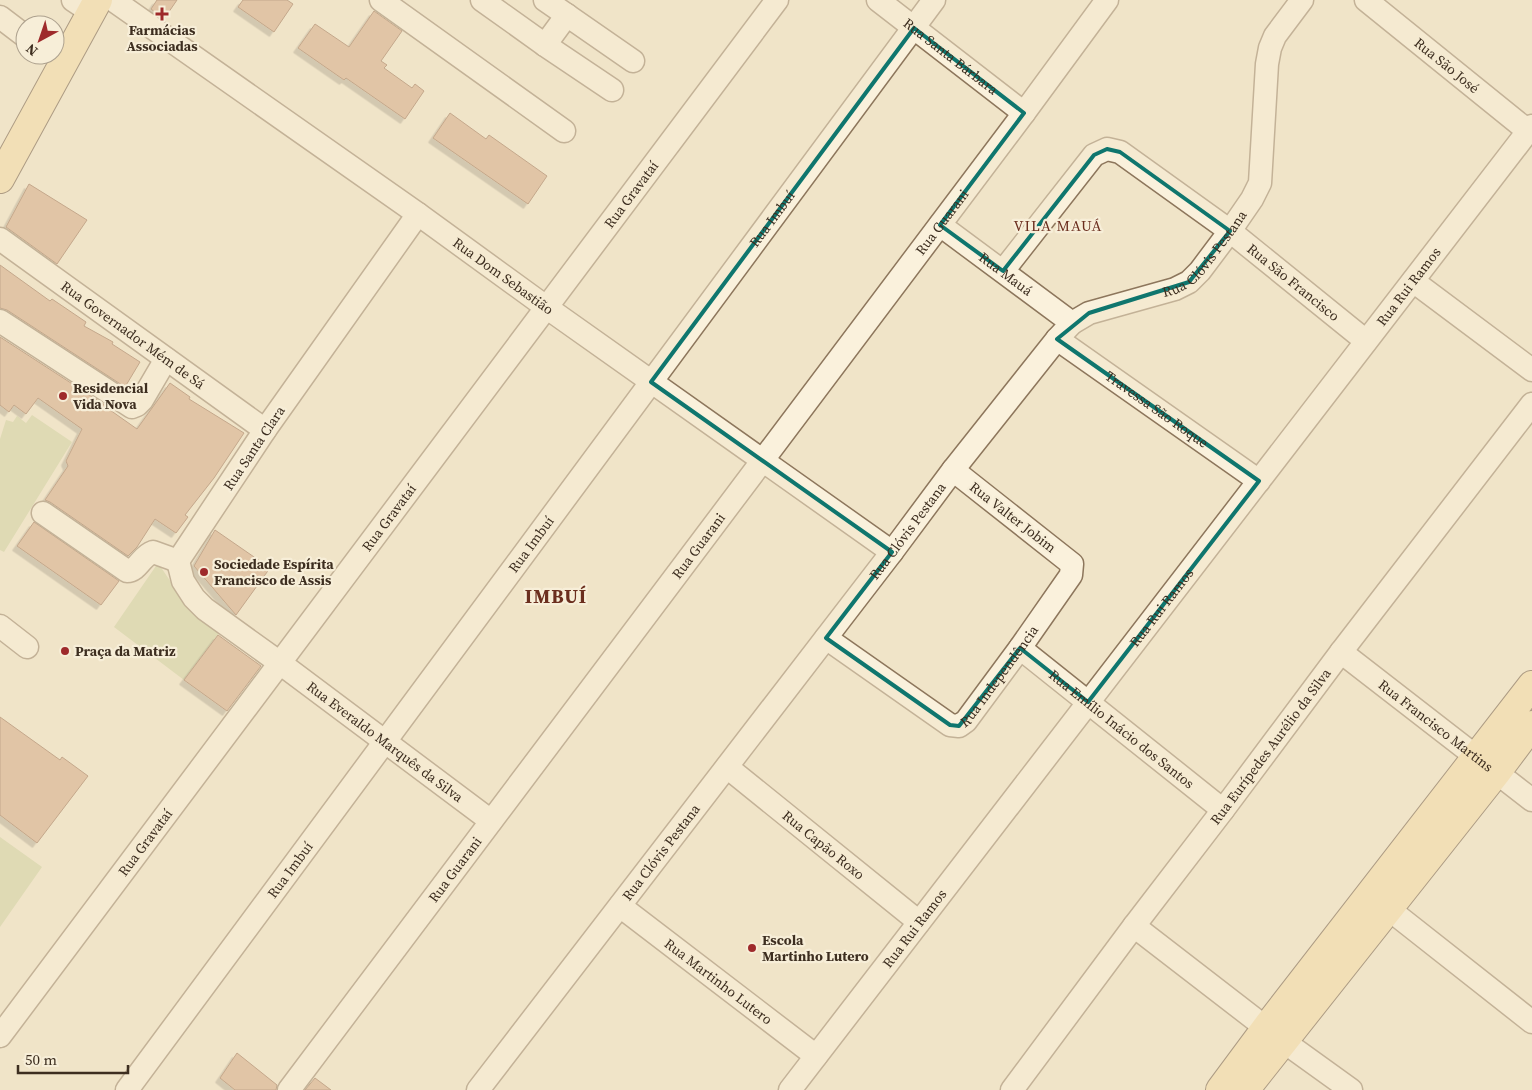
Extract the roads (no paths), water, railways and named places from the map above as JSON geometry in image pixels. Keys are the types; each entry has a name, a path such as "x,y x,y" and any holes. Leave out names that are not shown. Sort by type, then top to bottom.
{"main road":[{"path":"65,47 94,3"},
{"path":"3,168 54,65"},
{"path":"1220,1090 1274,1035 1486,765 1532,685"},
{"path":"1486,765 1532,725"},
{"path":"1245,1090 1274,1035"}],"street":[{"path":"381,0 564,131"},
{"path":"482,0 612,90"},
{"path":"545,0 633,61"},
{"name":"Rua Gravataí","path":"0,1036 776,0"},
{"name":"Rua Santa Bárbara","path":"878,0 1024,113"},
{"name":"Rua Imbuí","path":"127,1090 934,0"},
{"name":"Rua Guarani","path":"289,1090 1107,0"},
{"name":"Rua Clóvis Pestana","path":"478,1090 953,470 1064,331 1089,313 1174,289 1188,282 1200,271 1252,199 1260,182 1267,64 1270,48 1275,36 1302,0"},
{"name":"Rua São José","path":"1366,0 1530,128"},
{"name":"Rua Dom Sebastião","path":"94,3 418,214 651,382 892,552"},
{"path":"545,45 567,15"},
{"path":"0,18 15,29"},
{"name":"Rua Rui Ramos","path":"790,1090 1530,128"},
{"name":"Rua São Francisco","path":"1003,271 1094,155 1106,149 1120,152 1230,231 1366,341"},
{"name":"Rua Santa Clara","path":"178,561 265,430 418,214"},
{"name":"Rua Mauá","path":"940,225 1003,271 1064,331"},
{"name":"Rua Governador Mém de Sá","path":"0,239 265,430"},
{"path":"1413,281 1532,370"},
{"path":"0,322 132,407 142,400 166,359"},
{"name":"Travessa São Roque","path":"1064,331 1259,481"},
{"name":"Rua Eurípedes Aurélio da Silva","path":"1012,1090 1341,652 1532,404"},
{"name":"Rua Valter Jobim","path":"953,470 1072,564"},
{"path":"43,513 127,571 133,570 146,554 153,552 178,561 183,581 194,598 206,609 280,663"},
{"name":"Rua Independência","path":"826,638 950,725 959,726 966,721 1071,575 1072,564"},
{"path":"0,626 27,646"},
{"name":"Rua Emílio Inácio dos Santos","path":"1020,648 1223,810"},
{"name":"Rua Francisco Martins","path":"1341,652 1532,800"},
{"name":"Rua Everaldo Marquês da Silva","path":"280,663 491,821"},
{"name":"Rua Capão Roxo","path":"727,767 919,922"},
{"path":"1379,902 1532,1022"},
{"name":"Rua Martinho Lutero","path":"620,906 816,1056"},
{"path":"1134,926 1274,1035 1351,1090"}],"place":[{"name":"Farmácias Associadas","path":"162,14"},
{"name":"Residencial Vida Nova","path":"63,396"},
{"name":"Sociedade Espírita Francisco de Assis","path":"204,572"},
{"name":"Praça da Matriz","path":"65,651"},
{"name":"Escola Martinho Lutero","path":"752,948"}],"district":[{"name":"VILA MAUÁ","path":"1058,225"},
{"name":"IMBUÍ","path":"556,596"}]}
